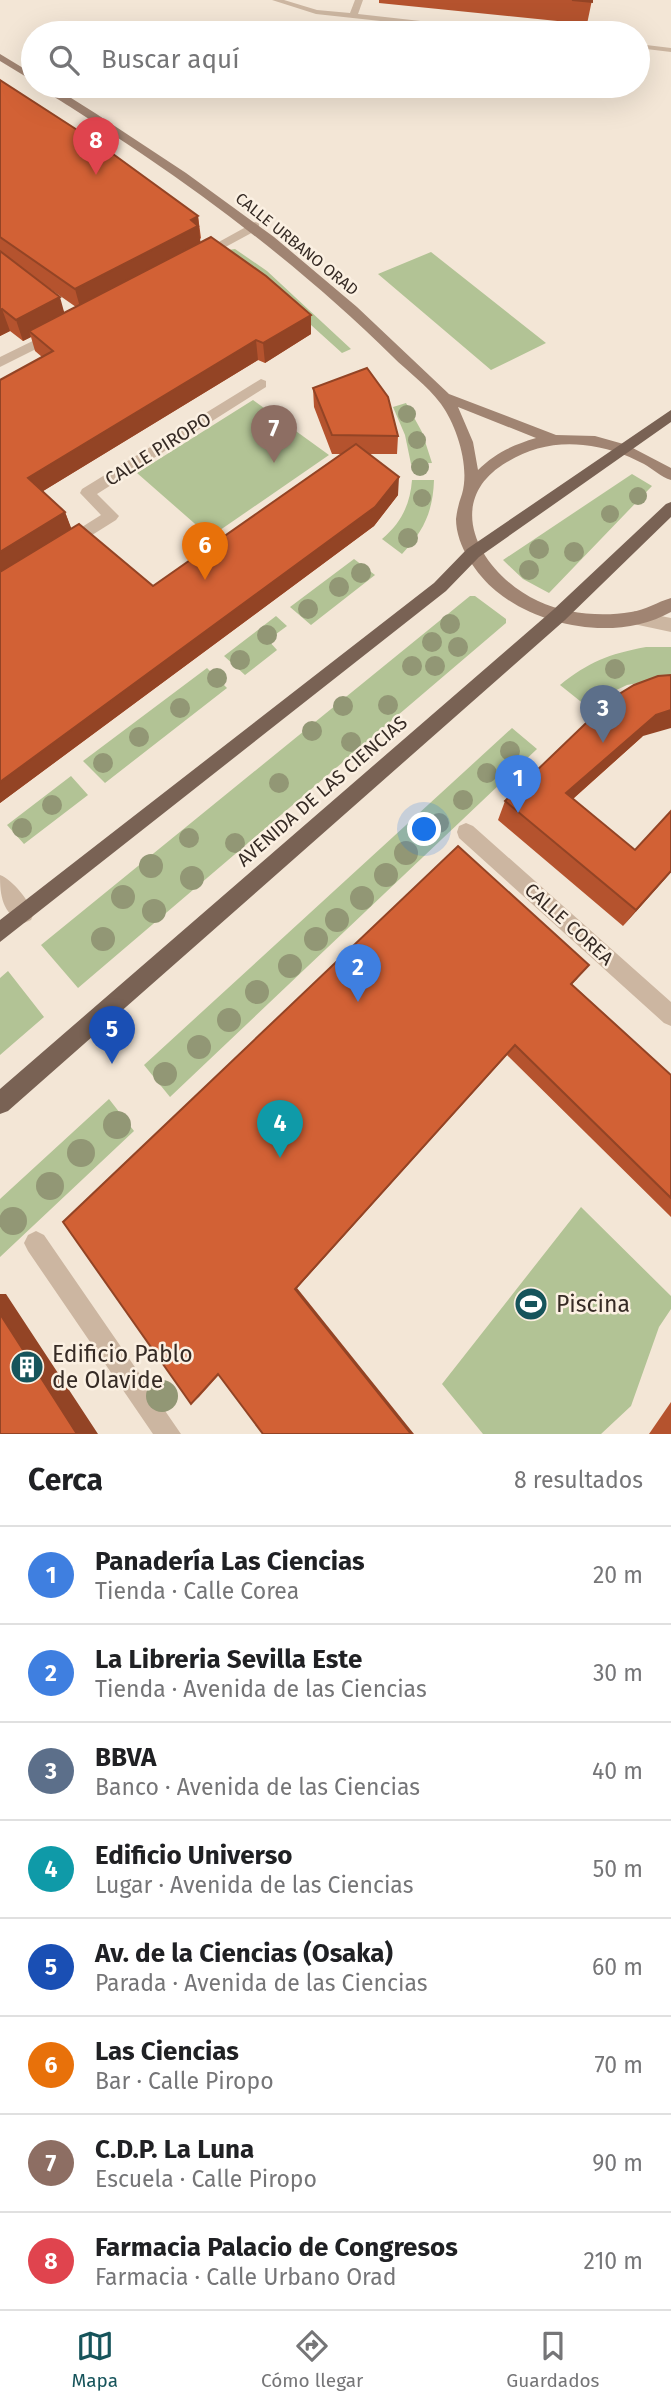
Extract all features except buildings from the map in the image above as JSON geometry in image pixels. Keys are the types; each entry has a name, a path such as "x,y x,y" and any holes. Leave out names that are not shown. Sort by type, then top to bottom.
{"main road":[{"path":"0,932 440,587 473,553 665,420"},
{"name":"AVENIDA DE LAS CIENCIAS","path":"0,1103 559,615 671,508"}],"street":[{"path":"0,57 21,70"},
{"name":"CALLE URBANO ORAD","path":"63,98 255,226 358,313 445,398"},
{"path":"193,260 255,226"},
{"path":"0,363 69,326"},
{"name":"CALLE PIROPO","path":"55,551 111,516 87,493 261,384"},
{"path":"445,398 525,432 594,441 623,448 648,459 671,475"},
{"path":"445,398 460,426 471,466 470,489 464,516 473,553 493,579 531,605 559,615 597,621 635,618 671,625"},
{"path":"470,489 489,465 507,453 540,442 565,439"},
{"path":"635,618 671,604"},
{"name":"CALLE COREA","path":"466,832 671,1016"},
{"path":"0,884 24,913"},
{"path":"36,1243 168,1434"}],"lane":[{"path":"276,0 316,12 392,21"},
{"path":"353,17 359,0"},
{"path":"650,47 671,50"}],"green space":[{"path":"235,249 267,271 351,349 342,353 228,250"},
{"path":"431,252 546,343 491,370 378,274"},
{"path":"253,400 329,455 210,537 137,473"},
{"path":"406,403 422,432 432,463 411,464 405,435 393,407"},
{"path":"632,474 652,486 549,593 523,579 503,560"},
{"path":"412,480 434,480 433,491 426,520 402,554 382,539 403,513"},
{"path":"354,559 375,575 311,625 290,607"},
{"path":"470,596 475,596 506,619 506,623 78,988 41,945"},
{"path":"276,616 287,626 268,640 277,650 245,675 224,656"},
{"path":"646,647 671,647 671,677 627,685 585,705 560,685 580,670 600,660"},
{"path":"207,668 227,688 105,783 83,761"},
{"path":"512,728 537,749 170,1097 144,1065"},
{"path":"71,776 88,795 24,844 7,825"},
{"path":"8,971 44,1017 0,1055 0,978"},
{"path":"109,1099 134,1131 0,1257 0,1199"},
{"path":"581,1207 671,1296 671,1309 659,1327 631,1406 601,1434 483,1434 442,1384"}],"place":[{"name":"Farmacia Palacio de Congresos","path":"96,175"},
{"name":"C.D.P. La Luna","path":"274,463"},
{"name":"Las Ciencias","path":"205,580"},
{"name":"BBVA","path":"603,743"},
{"name":"Panadería Las Ciencias","path":"518,813"},
{"name":"La Libreria Sevilla Este","path":"358,1002"},
{"name":"Av. de la Ciencias (Osaka)","path":"112,1064"},
{"name":"Edificio Universo","path":"280,1158"},
{"name":"Piscina","path":"531,1304"},
{"name":"Edificio Pablo de Olavide","path":"27,1367"}]}
